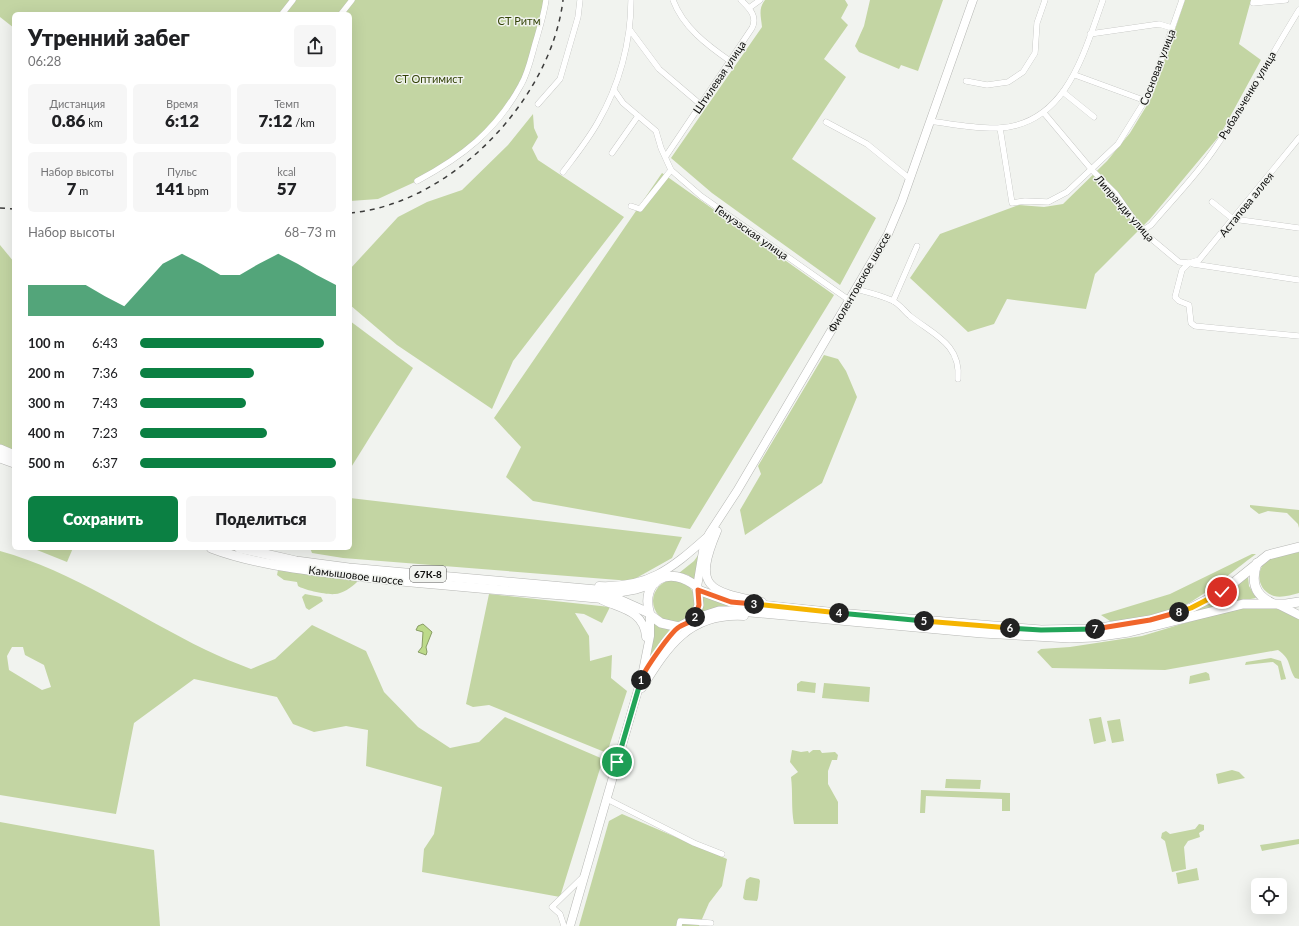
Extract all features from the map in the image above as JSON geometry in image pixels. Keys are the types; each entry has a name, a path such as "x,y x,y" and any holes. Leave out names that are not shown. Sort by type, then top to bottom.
{"main road":[{"name":"Фиолентовское шоссе","path":"667,576 684,564 704,545 888,234 910,179 972,0"},
{"path":"0,449 12,454"},
{"path":"0,458 12,462"},
{"path":"722,515 705,564 707,578 713,587 728,595 782,607"},
{"path":"576,588 586,586 609,587 635,584 663,572 682,559 710,534"},
{"name":"Фиолентовское шоссе","path":"697,589 704,545"},
{"path":"667,576 685,578 697,589 731,602 960,624 1041,630 1094,629 1150,620 1191,608 1222,592 1268,555 1299,547"},
{"name":"Камышовое шоссе","path":"218,550 237,556 330,572 426,583 598,598"},
{"name":"Камышовое шоссе","path":"248,550 296,561 349,568 619,592 636,589 654,583"},
{"path":"1257,563 1254,577 1256,590 1260,596 1299,615"},
{"name":"67К-8","path":"654,583 667,576"},
{"path":"570,926 642,676 650,636 650,614 648,600 654,583"},
{"path":"694,619 699,605 697,589"},
{"path":"598,598 621,607 642,621 645,627 646,638 644,667"},
{"name":"67К-8","path":"598,598 620,600 650,614 661,624 679,627"},
{"path":"642,676 666,641 679,627 694,619 719,611 739,611 989,634 1070,638 1094,637 1129,632 1243,604 1299,602"},
{"path":"637,695 676,638 693,626 712,618 737,615 762,616 770,614"}],"street":[{"path":"284,12 293,0"},
{"path":"343,12 352,0"},
{"path":"417,181 445,166 469,149 497,121 522,85 529,65 546,0"},
{"path":"538,104 560,79 578,17 580,0"},
{"path":"563,172 598,122 614,90 630,30 631,0"},
{"path":"673,0 680,16 697,36 730,61"},
{"path":"741,0 749,8 760,0"},
{"path":"966,81 987,85 1008,82 1023,72 1034,53 1037,23 1045,0"},
{"path":"930,121 967,126 1000,128 1023,122 1044,113 1063,92 1075,74 1103,0"},
{"name":"Сосновая улица","path":"1000,128 1012,203 1025,201 1048,202 1067,192 1118,144 1146,101 1182,0"},
{"path":"1254,2 1286,0"},
{"name":"Штилевая улица","path":"666,156 755,23 749,8"},
{"name":"Рыбальченко улица","path":"1142,231 1151,225 1214,149 1248,98 1271,55 1299,10"},
{"path":"1090,34 1159,24 1172,28"},
{"path":"630,30 659,69 700,104"},
{"path":"1075,74 1146,101"},
{"name":"Генуэзская улица","path":"614,90 623,103 656,131 661,148 666,156 671,170 701,196 849,300"},
{"path":"1063,92 1094,117"},
{"name":"Липранди улица","path":"1044,113 1092,170 1116,194 1142,231 1179,262 1299,280"},
{"path":"612,153 638,116"},
{"path":"826,122 867,144 910,179"},
{"name":"Астапова аллея","path":"1189,263 1199,260 1299,138"},
{"path":"631,206 640,209 671,170"},
{"path":"1212,202 1233,219 1299,227"},
{"path":"893,301 917,246"},
{"path":"1189,263 1182,270 1175,296 1179,301 1189,305 1191,323 1195,326 1299,336"},
{"path":"856,289 893,301 910,316 943,340 954,353 959,366 958,379"},
{"path":"607,799 694,843 722,854"},
{"path":"564,926 560,914 552,907 585,875"},
{"path":"678,926 680,921 711,923"}],"green space":[{"name":"СТ Оптимист","path":"0,0 544,0 532,55 522,85 497,121 469,149 417,181 378,199 352,201 352,12 12,12 12,26 0,17"},
{"path":"765,0 845,0 848,5 841,18 848,25 824,59 846,77 792,159 876,218 840,285 712,193 671,158 762,27 761,6"},
{"path":"870,0 943,0 918,71 901,65 899,69 859,52 855,46 864,26"},
{"path":"1185,0 1251,0 1239,44 1261,60 1220,135 1150,219 1095,274 1086,309 1007,299 994,324 968,332 910,278 940,234 1019,205 1044,207 1063,204 1107,161 1130,133 1152,97"},
{"path":"533,114 534,128 538,137 532,148 538,160 624,217 513,361 492,409 397,345 352,307 352,267 398,217 427,202 462,190 508,145"},
{"path":"662,173 834,295 690,529 533,501 506,477 521,447 494,418"},
{"path":"0,245 12,260 12,449 0,445"},
{"path":"352,322 413,368 352,466"},
{"path":"824,355 838,359 846,371 857,397 822,483 745,535 740,510 761,474 758,466"},
{"path":"352,498 682,537 672,558 631,581 343,558 312,553 311,550 352,550"},
{"path":"1250,505 1299,510 1299,528 1298,524 1287,513 1268,511 1259,514 1250,507"},
{"path":"37,550 72,550 67,562"},
{"path":"0,551 53,570 79,582 206,650 251,669 275,659 312,625 366,651 384,692 418,727 450,748 479,742 505,717 603,759 560,897 422,872 424,849 434,834 442,787 366,766 368,730 346,726 314,732 293,724 277,697 194,679 134,723 116,814 0,795","holes":["12,647 23,647 25,655 44,665 51,687 42,690 9,670 7,656"]},
{"path":"1299,552 1299,593 1280,597 1274,596 1263,589 1259,578 1262,566 1266,561 1274,556"},
{"path":"699,554 696,581 688,575 679,573 694,561"},
{"path":"1252,554 1256,554 1196,599 1177,609 1153,616 1113,623 1101,615 1170,594"},
{"path":"278,570 356,580 357,582 350,588 338,594 321,593 301,588 298,586 297,582 284,580 277,575"},
{"path":"1248,576 1249,586 1256,598 1229,603 1190,614 1189,612"},
{"path":"674,580 689,586 695,601 689,616 674,622 659,616 653,601 659,586"},
{"path":"305,594 321,597 323,601 309,610 306,608 302,597"},
{"path":"489,594 610,607 602,623 584,614 575,613 589,636 590,661 612,655 611,678 627,691 607,753 489,705 473,707 466,704"},
{"path":"702,595 731,604 731,607 700,613"},
{"path":"1266,606 1290,612 1299,619 1299,679 1295,678 1287,660 1278,650 1165,670 1052,668 1037,652 1041,649 1070,647 1142,636 1228,610"},
{"path":"652,620 662,628 672,630 648,664"},
{"path":"1271,658 1281,661 1286,679 1281,680 1278,666 1273,662 1245,665 1246,662"},
{"path":"1206,672 1209,674 1210,680 1189,684 1190,676"},
{"path":"801,681 816,683 815,693 797,691 797,684"},
{"path":"824,683 870,687 869,702 822,698"},
{"path":"1101,717 1106,741 1094,744 1089,719"},
{"path":"1120,719 1124,741 1112,743 1107,721"},
{"path":"792,750 801,752 808,751 809,753 813,750 820,750 822,753 835,752 838,755 837,760 832,760 828,771 828,784 838,802 838,824 794,824 791,777 798,772 790,762"},
{"path":"1232,770 1239,772 1245,778 1218,784 1216,774"},
{"path":"946,779 981,780 980,789 945,788"},
{"path":"921,790 1010,793 1010,811 1002,811 1002,799 926,796 925,813 920,813"},
{"path":"622,814 727,859 722,886 709,903 699,926 579,926 609,821"},
{"path":"0,822 154,850 160,926 0,926"},
{"path":"1199,824 1204,825 1204,830 1199,833 1200,837 1188,841 1184,847 1186,869 1172,872 1165,841 1161,838 1162,833 1166,831 1170,834 1195,829"},
{"path":"1299,839 1299,844 1262,851 1260,845"},
{"path":"1197,868 1199,880 1178,884 1176,873"},
{"path":"750,877 759,879 760,881 757,901 745,900 743,898 746,880"}],"shaded area":[{"path":"423,624 432,632 426,647 426,655 418,652 422,647 423,632 416,630 418,626"}],"railway":[{"path":"352,213 388,205 424,190 459,168 490,141 517,109 539,74 555,37 563,0"},
{"path":"0,208 12,209"}],"route":[{"path":"617,762 642,676 666,641 679,627 694,619 698,612 699,605 698,590 731,602 837,613 1041,630 1094,629 1132,624 1191,608 1222,592"}],"park label":[{"name":"СТ Ритм","path":"519,20"}]}
